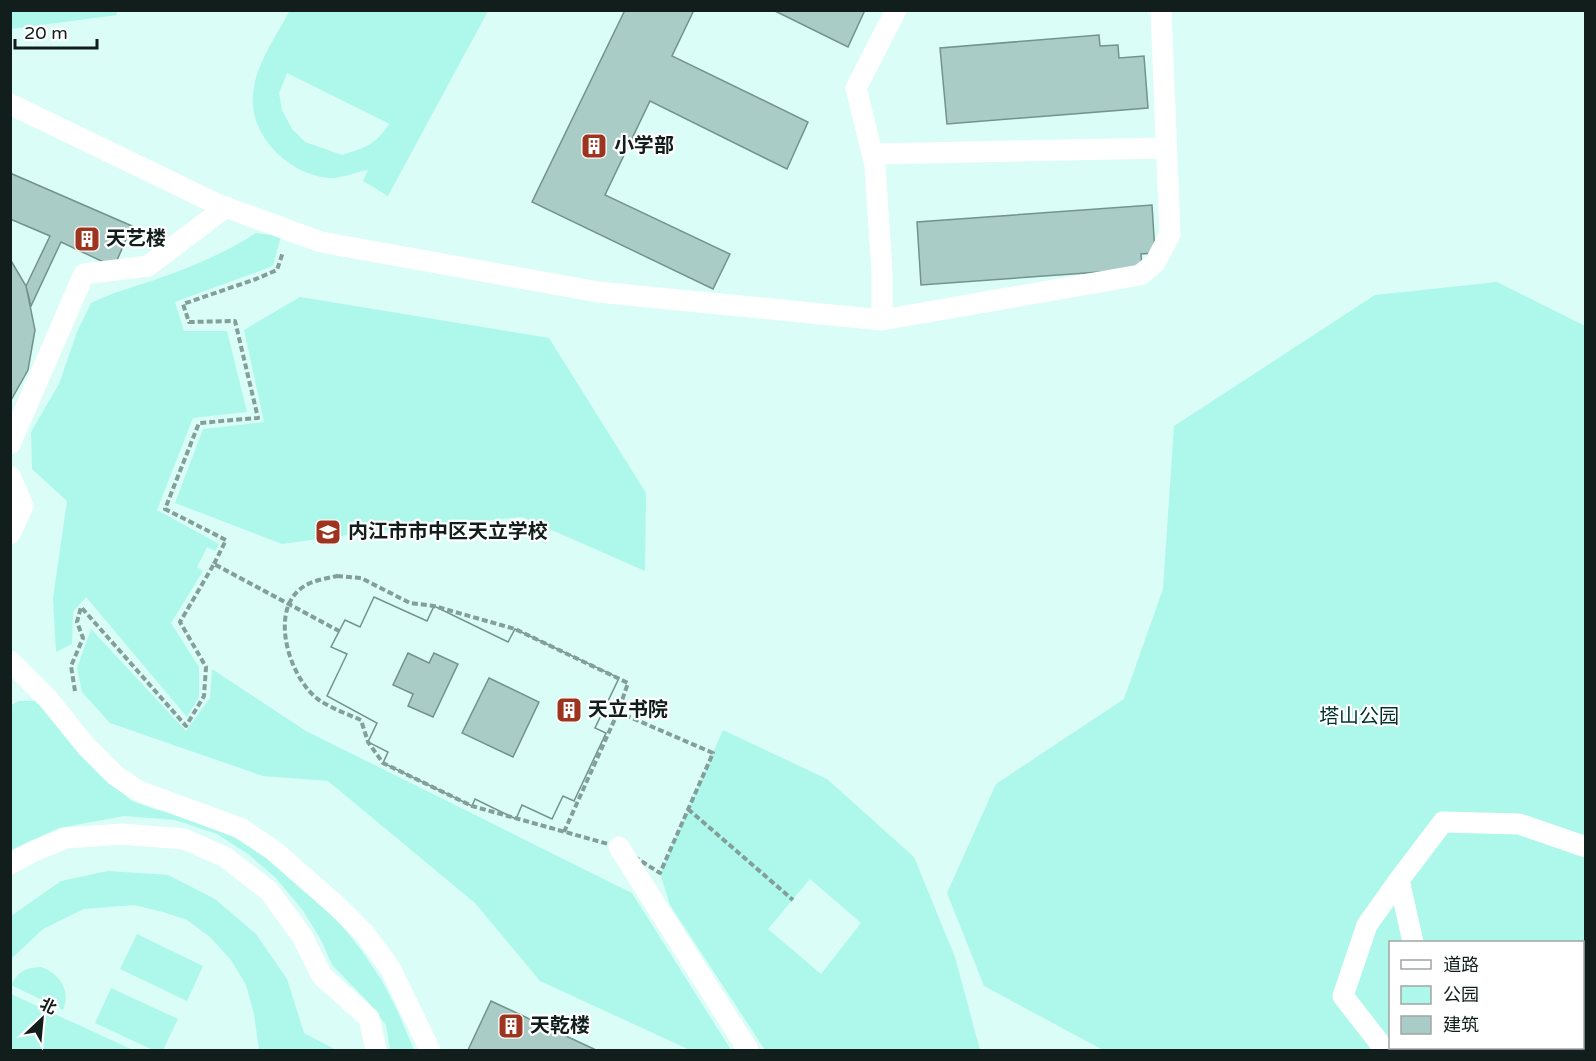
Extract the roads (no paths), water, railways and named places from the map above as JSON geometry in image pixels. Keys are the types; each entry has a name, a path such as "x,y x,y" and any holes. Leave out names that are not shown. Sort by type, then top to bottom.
{"street":[{"path":"882,320 882,272 875,165 856,88 896,10"},
{"path":"10,104 226,207 321,242 598,292 882,320 1140,275 1155,263 1170,234 1161,10"},
{"path":"872,154 1166,148"},
{"path":"10,444 84,274 148,266 226,207"},
{"path":"10,476 22,506 10,534"},
{"path":"13,672 48,699 86,746 117,776 139,791 240,828 273,850 337,906 365,934 390,968 430,1050"},
{"path":"1385,1050 1343,996 1366,925 1443,822 1518,824 1586,847"},
{"path":"10,864 66,838 122,834 184,839 225,857 269,891 302,936 322,976 369,1018 376,1050"},
{"path":"619,847 748,1050"},
{"path":"1399,880 1413,941"}],"place":[{"name":"小学部","path":"594,146"},
{"name":"天艺楼","path":"87,239"},
{"name":"内江市市中区天立学校","path":"328,532"},
{"name":"天立书院","path":"569,710"},
{"name":"天乾楼","path":"511,1026"}],"park label":[{"name":"塔山公园","path":"1359,717"}]}
